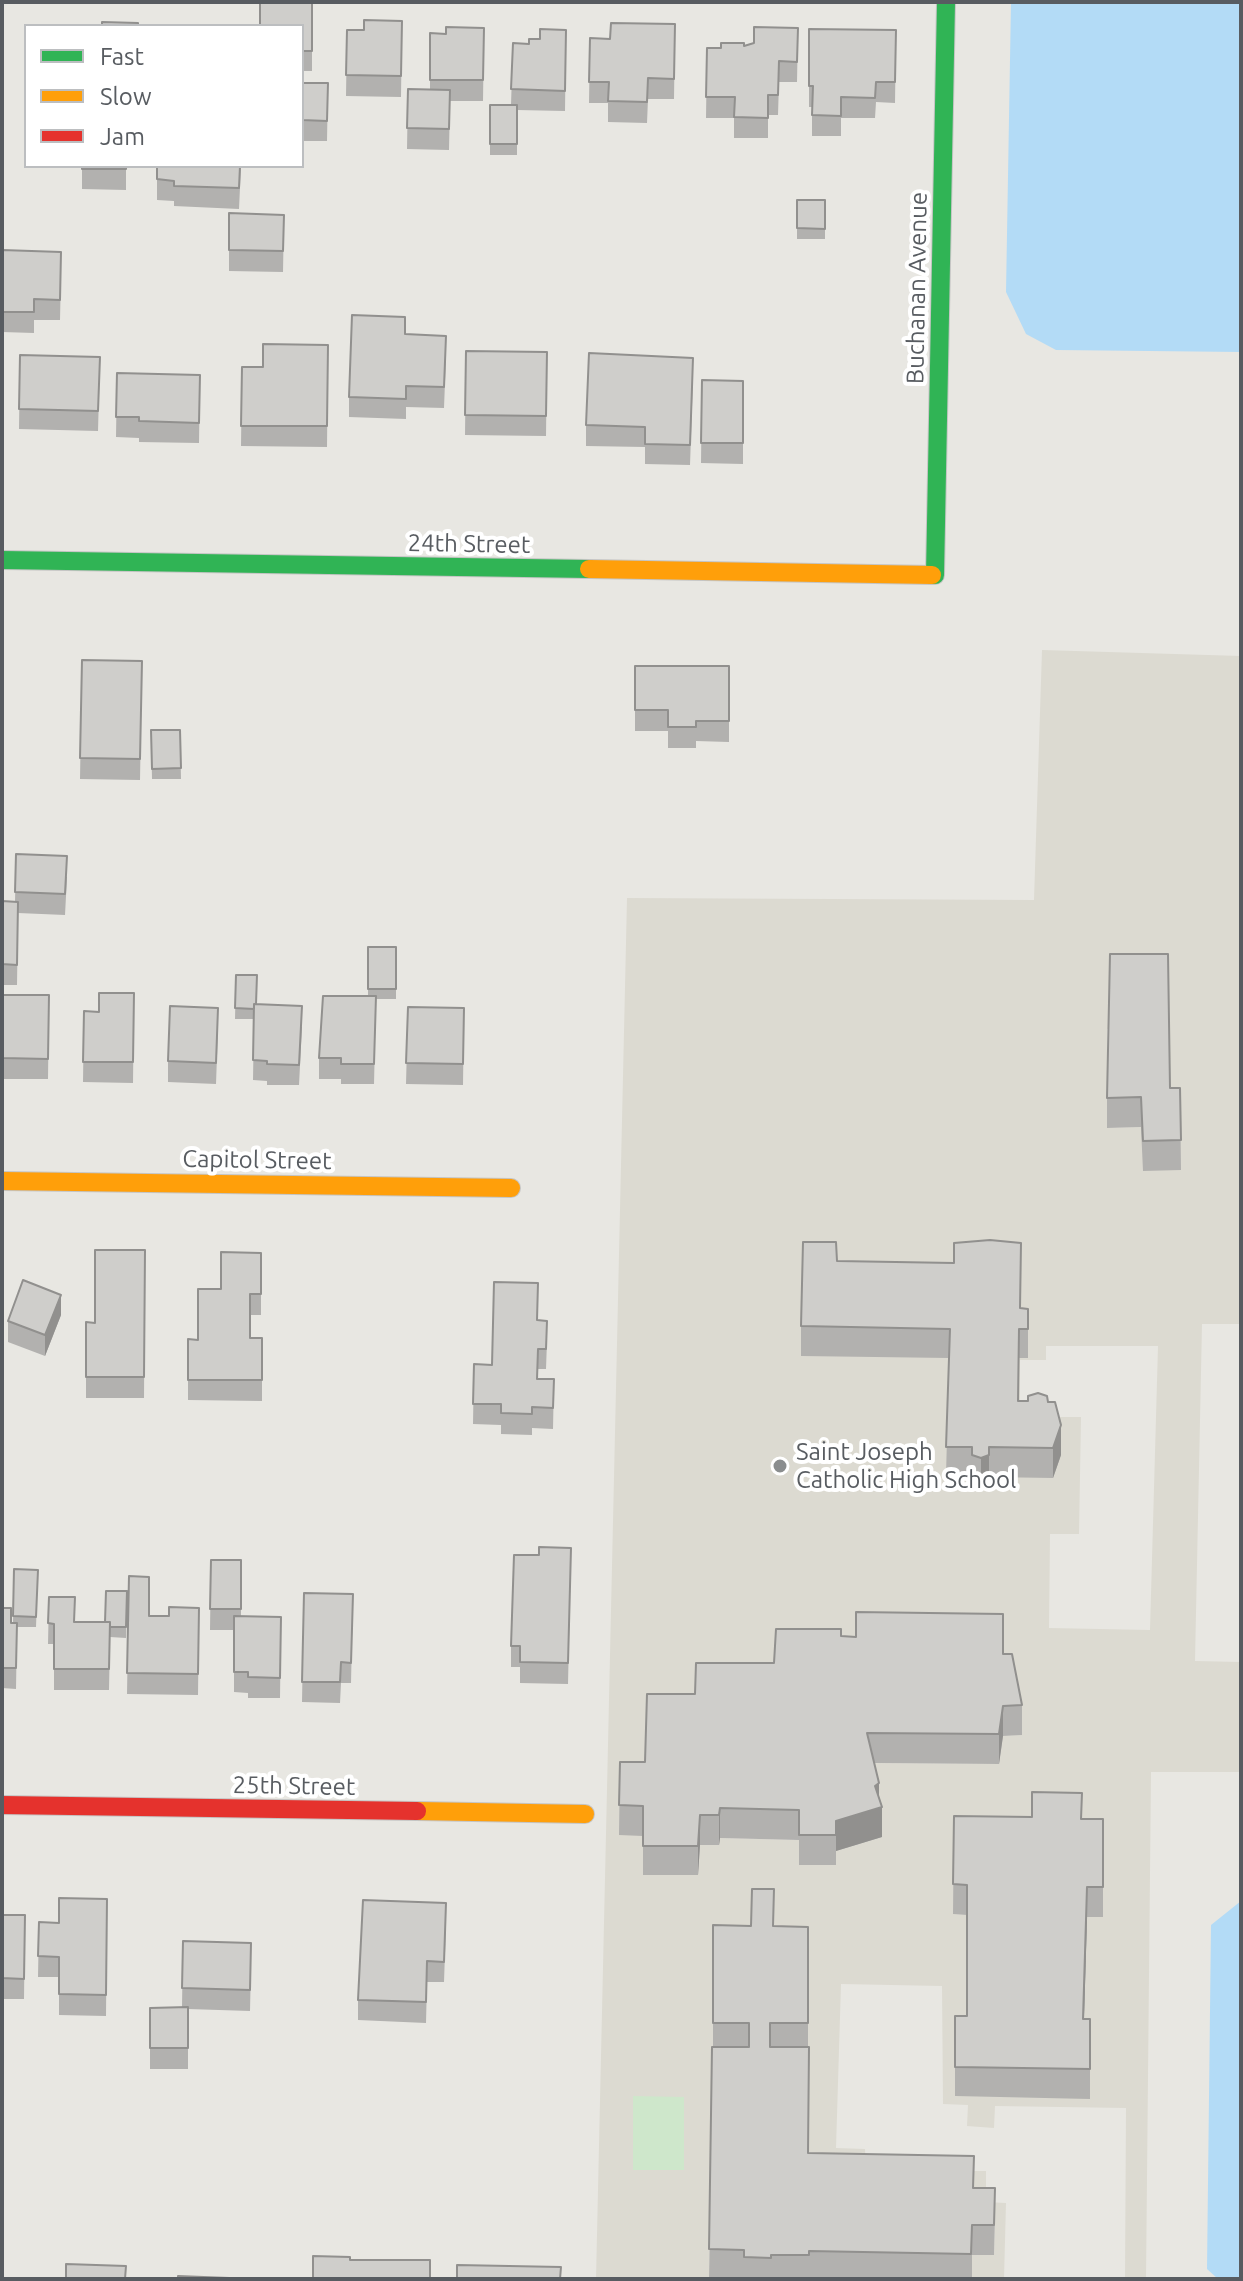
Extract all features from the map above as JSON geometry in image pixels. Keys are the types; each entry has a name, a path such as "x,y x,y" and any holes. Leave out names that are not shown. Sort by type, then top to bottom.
{"street":[{"name":"Buchanan Avenue","path":"935,575 946,2"},
{"name":"24th Street","path":"2,560 935,575"},
{"name":"Capitol Street","path":"2,1181 511,1188"},
{"name":"25th Street","path":"2,1805 585,1814"}],"shaded area":[{"name":"Saint Joseph Catholic High School","path":"1042,650 1241,656 1241,1324 1202,1324 1195,1661 1241,1662 1241,1772 1151,1772 1146,2279 1125,2279 1126,2108 995,2106 994,2128 967,2126 968,2105 943,2104 942,1986 841,1984 836,2148 865,2149 866,2171 986,2171 986,2202 1006,2203 1004,2279 971,2279 972,2255 994,2255 995,2219 808,2183 751,1956 713,2053 709,2279 596,2279 627,898 1034,900","holes":["1111,1028 1181,1170 1141,1127 1107,1128 1107,1029","1028,1339 1028,1358 1019,1358 1018,1431 989,1477 989,1485 972,1476 950,1358","1046,1346 1158,1346 1150,1630 1049,1628 1050,1534 1079,1534 1081,1417 1038,1417 1020,1412 1020,1360 1046,1360","774,1693 1021,1735 1003,1736 999,1764 867,1763 882,1837 836,1851 836,1865 799,1840 720,1838 700,1845 698,1875 643,1875 643,1836","954,1914 1103,1917 1087,1917 1083,2049 967,2046 967,1915"]}],"green space":[{"path":"633,2096 684,2097 684,2170 633,2170"}],"water":[{"path":"1011,2 1241,2 1241,352 1056,350 1026,334 1006,292"},
{"path":"1241,1901 1241,2279 1218,2279 1207,2269 1211,1925"}],"building":[{"path":"260,2 312,2 312,51 304,51 304,24 260,24"},
{"path":"364,20 402,21 401,76 346,75 347,30 364,30"},
{"path":"102,22 138,23 138,24"},
{"path":"611,23 675,24 674,79 648,78 647,102 608,101 609,82 589,82 590,38 610,39"},
{"path":"446,27 484,28 483,80 430,80 430,33 446,34"},
{"path":"754,27 798,28 797,62 779,61 778,95 768,95 768,118 734,117 735,97 706,97 707,48 721,48 721,43 744,43 744,46 754,43"},
{"path":"540,29 566,30 565,91 511,89 513,43 529,44 529,39 540,39"},
{"path":"809,29 896,30 895,82 876,82 875,98 841,97 841,116 812,115"},
{"path":"304,83 328,83 327,121 304,120"},
{"path":"408,89 450,90 449,129 407,128"},
{"path":"490,105 517,105 517,144 490,144"},
{"path":"82,168 126,168 126,169"},
{"path":"157,168 240,168 239,188 174,186 174,181 157,179"},
{"path":"797,200 825,200 825,229 797,228"},
{"path":"229,213 284,215 283,251 229,250"},
{"path":"2,250 61,252 60,300 34,299 34,312 2,312"},
{"path":"352,315 405,317 405,334 446,336 444,387 406,386 406,399 349,397"},
{"path":"263,344 328,345 327,426 241,426 242,367 263,367"},
{"path":"466,351 547,352 546,416 465,415"},
{"path":"589,353 693,358 690,445 645,444 645,427 586,425"},
{"path":"20,355 100,357 98,411 19,409"},
{"path":"117,373 200,375 199,423 116,417"},
{"path":"702,380 743,381 743,443 701,443"},
{"path":"82,660 142,661 140,759 80,758"},
{"path":"635,666 729,666 729,721 696,721 696,727 668,727 668,710 635,710"},
{"path":"151,730 180,730 181,768 152,769"},
{"path":"16,854 67,856 65,894 15,892"},
{"path":"2,901 18,902 17,965 2,964"},
{"path":"368,947 396,947 396,989 368,989"},
{"path":"1110,954 1168,954 1170,1088 1180,1088 1181,1140 1143,1141 1141,1097 1107,1098"},
{"path":"236,975 257,975 254,1009 235,1008"},
{"path":"99,993 134,993 133,1062 83,1062 84,1011 99,1012"},
{"path":"3,995 49,995 48,1059 3,1058"},
{"path":"323,996 376,996 374,1064 341,1064 341,1058 319,1058"},
{"path":"254,1004 302,1006 299,1065 267,1064 267,1061 253,1060"},
{"path":"170,1006 218,1008 216,1063 168,1061"},
{"path":"408,1007 464,1008 463,1064 406,1063"},
{"path":"990,1240 1021,1243 1020,1308 1028,1309 1028,1329 1019,1329 1018,1401 1028,1401 1028,1396 1038,1393 1047,1396 1048,1402 1055,1402 1061,1425 1053,1448 989,1447 989,1455 981,1458 972,1455 972,1447 946,1447 950,1329 801,1326 803,1242 836,1242 837,1261 954,1263 954,1243"},
{"path":"95,1250 145,1250 144,1377 86,1377 86,1322 95,1323"},
{"path":"221,1252 261,1253 261,1294 250,1294 250,1338 262,1338 262,1380 188,1380 188,1339 198,1340 198,1289 221,1289"},
{"path":"23,1280 61,1295 45,1335 8,1321"},
{"path":"494,1282 538,1283 537,1320 547,1321 546,1349 538,1349 537,1379 554,1379 553,1408 532,1407 532,1414 501,1413 501,1404 473,1404 474,1364 492,1365"},
{"path":"539,1547 571,1548 568,1663 520,1662 520,1646 511,1646 514,1555 539,1555"},
{"path":"211,1560 241,1560 241,1609 210,1609"},
{"path":"14,1569 38,1570 36,1617 13,1616"},
{"path":"129,1576 149,1577 149,1616 169,1616 169,1607 199,1608 198,1674 127,1673"},
{"path":"106,1591 127,1591 126,1627 110,1627 110,1622 105,1622"},
{"path":"304,1593 353,1594 351,1663 341,1662 340,1682 302,1682"},
{"path":"49,1597 75,1597 74,1622 110,1622 109,1669 54,1669 54,1624 48,1623"},
{"path":"2,1608 11,1608 11,1623 17,1623 16,1668 2,1668"},
{"path":"856,1612 1003,1614 1003,1654 1012,1654 1022,1705 1003,1706 999,1734 867,1733 879,1783 875,1786 882,1807 836,1821 836,1835 799,1835 799,1810 720,1808 719,1815 700,1815 698,1846 643,1846 643,1806 619,1805 620,1762 645,1762 647,1694 695,1694 696,1663 774,1663 776,1629 841,1629 841,1636 856,1637"},
{"path":"234,1616 281,1617 280,1678 248,1677 248,1672 234,1672"},
{"path":"1032,1792 1082,1793 1081,1819 1103,1819 1103,1887 1087,1887 1083,2019 1090,2019 1090,2069 955,2067 955,2016 967,2016 967,1885 953,1884 954,1816 1032,1817"},
{"path":"752,1889 774,1889 773,1926 808,1927 808,2023 770,2023 770,2047 809,2047 808,2153 974,2156 973,2188 995,2188 994,2225 972,2225 971,2254 809,2251 809,2255 771,2255 771,2258 744,2257 744,2250 709,2249 712,2047 749,2047 749,2023 713,2023 713,1925 751,1926"},
{"path":"59,1898 107,1899 106,1995 59,1994 59,1957 38,1956 39,1922 59,1923"},
{"path":"363,1900 446,1903 444,1962 427,1961 426,2002 358,2000"},
{"path":"2,1915 25,1915 24,1979 2,1978"},
{"path":"183,1941 251,1943 250,1990 182,1988"},
{"path":"188,2007 188,2048 150,2048 150,2008"},
{"path":"313,2256 350,2257 350,2260 430,2260 430,2279 313,2279"},
{"path":"66,2264 126,2266 125,2279 66,2279"},
{"path":"457,2265 561,2267 560,2279 457,2279"},
{"path":"178,2276 255,2279 178,2279"}],"traffic: fast":[{"path":"932,575 935,575 946,2"},
{"path":"2,560 589,569"}],"traffic: slow":[{"path":"589,569 932,575"},
{"path":"2,1181 511,1188"},
{"path":"417,1811 585,1814"}],"traffic: jam":[{"path":"2,1805 417,1811"}],"place":[{"name":"Saint Joseph Catholic High School","path":"780,1466"}]}
